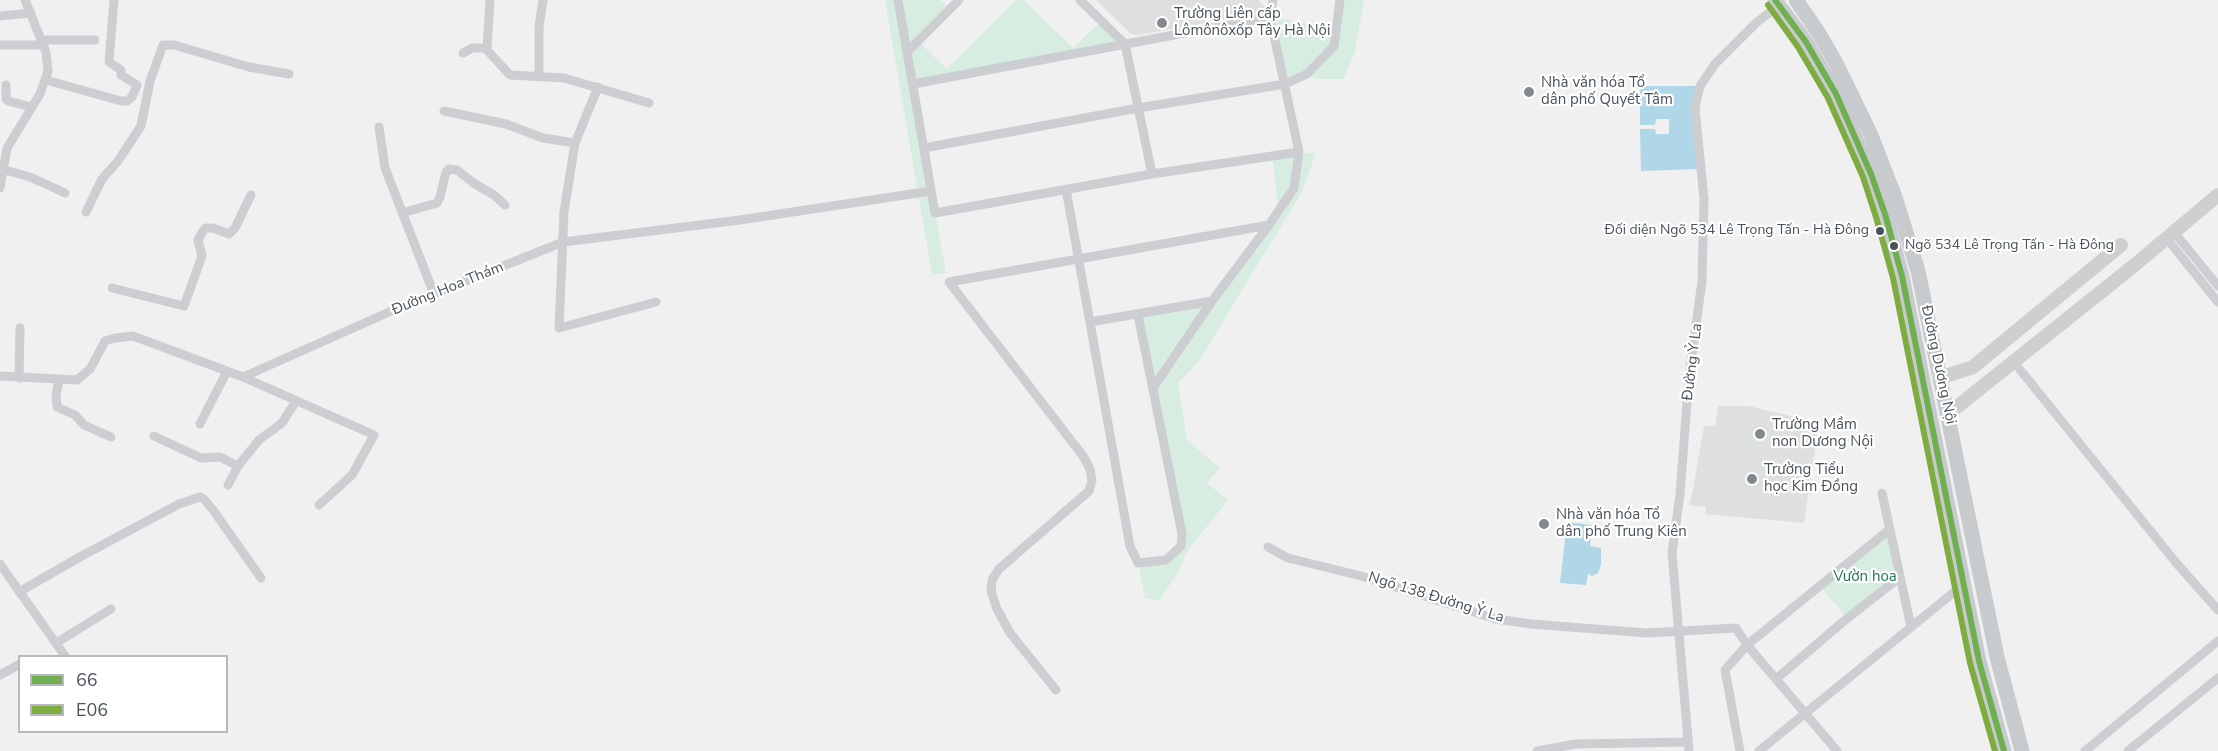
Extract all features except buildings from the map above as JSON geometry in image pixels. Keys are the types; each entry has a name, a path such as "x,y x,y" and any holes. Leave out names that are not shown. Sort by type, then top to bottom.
{"main road":[{"name":"Đường Dương Nội","path":"1796,0 1836,63 1870,133 1895,197 1918,271 1997,657 2022,751"},
{"name":"Đường Dương Nội","path":"1780,2 1836,94 1871,174 1885,214 1902,276 1979,661 2004,751"},
{"path":"1948,414 2218,195"},
{"path":"1940,378 1973,368 2121,246"},
{"path":"2000,346 2013,361"},
{"path":"1979,661 1997,657"}],"street":[{"path":"0,188 9,144 40,94 48,71 43,43 25,0"},
{"path":"46,80 121,101 127,101 132,97 137,85 121,75 121,70 109,62 114,0"},
{"path":"490,0 487,49 508,75 564,78 649,103"},
{"path":"539,76 539,27 543,0"},
{"path":"898,0 935,213 1152,174 1299,152"},
{"path":"907,52 959,0"},
{"path":"1080,0 1125,44 1152,174"},
{"path":"1153,388 1212,301 1294,188 1299,152 1270,17 1273,0"},
{"path":"924,148 1138,108 1285,84 1307,74 1334,46 1340,0"},
{"name":"Đường Ỷ La","path":"1688,746 1672,553 1680,494 1689,377 1702,281 1704,198 1695,108 1700,86 1715,64 1780,2"},
{"path":"0,16 31,13"},
{"path":"913,84 1270,17"},
{"path":"0,45 95,40"},
{"path":"86,212 102,179 118,161 141,126 150,81 161,48 165,44 229,63 289,74"},
{"path":"463,53 472,48 487,49"},
{"path":"1270,88 1282,70"},
{"path":"6,85 8,101 32,107"},
{"path":"598,87 574,143 564,212 559,328 656,302"},
{"path":"444,111 506,124 543,138 574,143"},
{"path":"379,127 385,168 434,294"},
{"path":"3,169 30,177 65,193"},
{"path":"402,213 437,203 446,172 449,169 457,170 505,205"},
{"path":"1066,189 1130,546 1138,563 1166,560 1181,546 1182,534 1138,315"},
{"name":"Đường Hoa Thám","path":"243,377 434,294 563,242 740,220 931,191"},
{"path":"112,288 184,306 202,256 198,240 203,231 206,228 213,228 229,234 235,228 251,195"},
{"path":"1056,690 1010,633 997,609 991,591 992,580 999,568 1089,491 1092,481 1090,469 1083,456 949,282 1269,225"},
{"path":"2171,235 2218,286"},
{"path":"2171,235 2218,302"},
{"path":"1090,322 1212,301"},
{"path":"19,378 20,328"},
{"path":"0,376 59,380 81,378 90,369 105,341 137,336 243,377 374,436 352,475 319,505"},
{"path":"2013,361 2178,565 2218,610"},
{"path":"200,424 227,371"},
{"path":"59,380 56,395 57,407 75,415 84,425 111,437"},
{"path":"228,485 238,466 260,440 282,423 296,401"},
{"path":"154,436 201,458 220,457 238,466"},
{"path":"1882,493 1911,627"},
{"path":"19,592 179,504 200,496 213,510 261,578"},
{"path":"1740,751 1725,670 1747,645 1890,529"},
{"name":"Ngõ 138 Đường Ỷ La","path":"1268,547 1288,558 1361,576 1496,619 1647,633 1736,628 1747,645"},
{"path":"0,564 64,655"},
{"path":"1776,679 1900,577"},
{"path":"1759,751 1964,584"},
{"path":"56,643 111,609"},
{"path":"2085,751 2218,641"},
{"path":"1747,645 1837,751"},
{"path":"0,675 18,665"},
{"path":"2128,751 2218,678"},
{"path":"1537,751 1575,744 1688,746"}],"shaded area":[{"name":"Trường Liên cấp Lômônôxốp Tây Hà Nội","path":"1096,0 1258,0 1266,8 1261,13 1138,35 1131,34"},
{"path":"1718,406 1749,406 1819,423 1804,523 1705,514 1706,507 1689,505 1704,426 1715,426"}],"green space":[{"path":"885,0 897,0 946,273 932,275"},
{"path":"899,0 940,0 950,8 908,51"},
{"path":"1016,0 1024,0 1073,48 1101,21 1123,44 913,83 908,53 919,42 947,69"},
{"path":"1340,0 1364,0 1355,52 1344,79 1316,79 1307,74 1334,47"},
{"path":"1271,17 1335,28 1333,46 1306,73 1286,83"},
{"path":"1316,152 1303,190 1198,363 1178,383 1187,440 1220,468 1207,483 1228,500 1185,554 1181,568 1159,601 1145,598 1138,563 1166,563 1184,547 1156,388 1278,210 1273,158"},
{"path":"1211,302 1153,387 1139,315"},
{"name":"Vườn hoa","path":"1890,530 1899,576 1847,618 1820,586"}],"water":[{"path":"1640,86 1699,86 1700,169 1641,171 1640,129 1655,129 1656,134 1669,134 1669,119 1656,119 1655,125 1640,125"},
{"path":"1567,522 1592,525 1590,546 1601,548 1601,565 1598,573 1592,576 1588,574 1586,585 1560,583"}],"transit line":[{"name":"66","path":"1775,0 1806,42 1836,94 1871,174 1885,214 1902,276 1979,661 2004,751"},
{"name":"E06","path":"1768,5 1798,47 1828,98 1863,177 1876,217 1893,278 1970,663 1995,751"}],"place":[{"name":"Trường Liên cấp Lômônôxốp Tây Hà Nội","path":"1162,23"},
{"name":"Nhà văn hóa Tổ dân phố Quyết Tâm","path":"1529,92"},
{"name":"Đối diện Ngõ 534 Lê Trọng Tấn - Hà Đông","path":"1880,231"},
{"name":"Ngõ 534 Lê Trọng Tấn - Hà Đông","path":"1894,246"},
{"name":"Trường Mầm non Dương Nội","path":"1760,434"},
{"name":"Trường Tiểu học Kim Đồng","path":"1752,479"},
{"name":"Nhà văn hóa Tổ dân phố Trung Kiên","path":"1544,524"}]}
